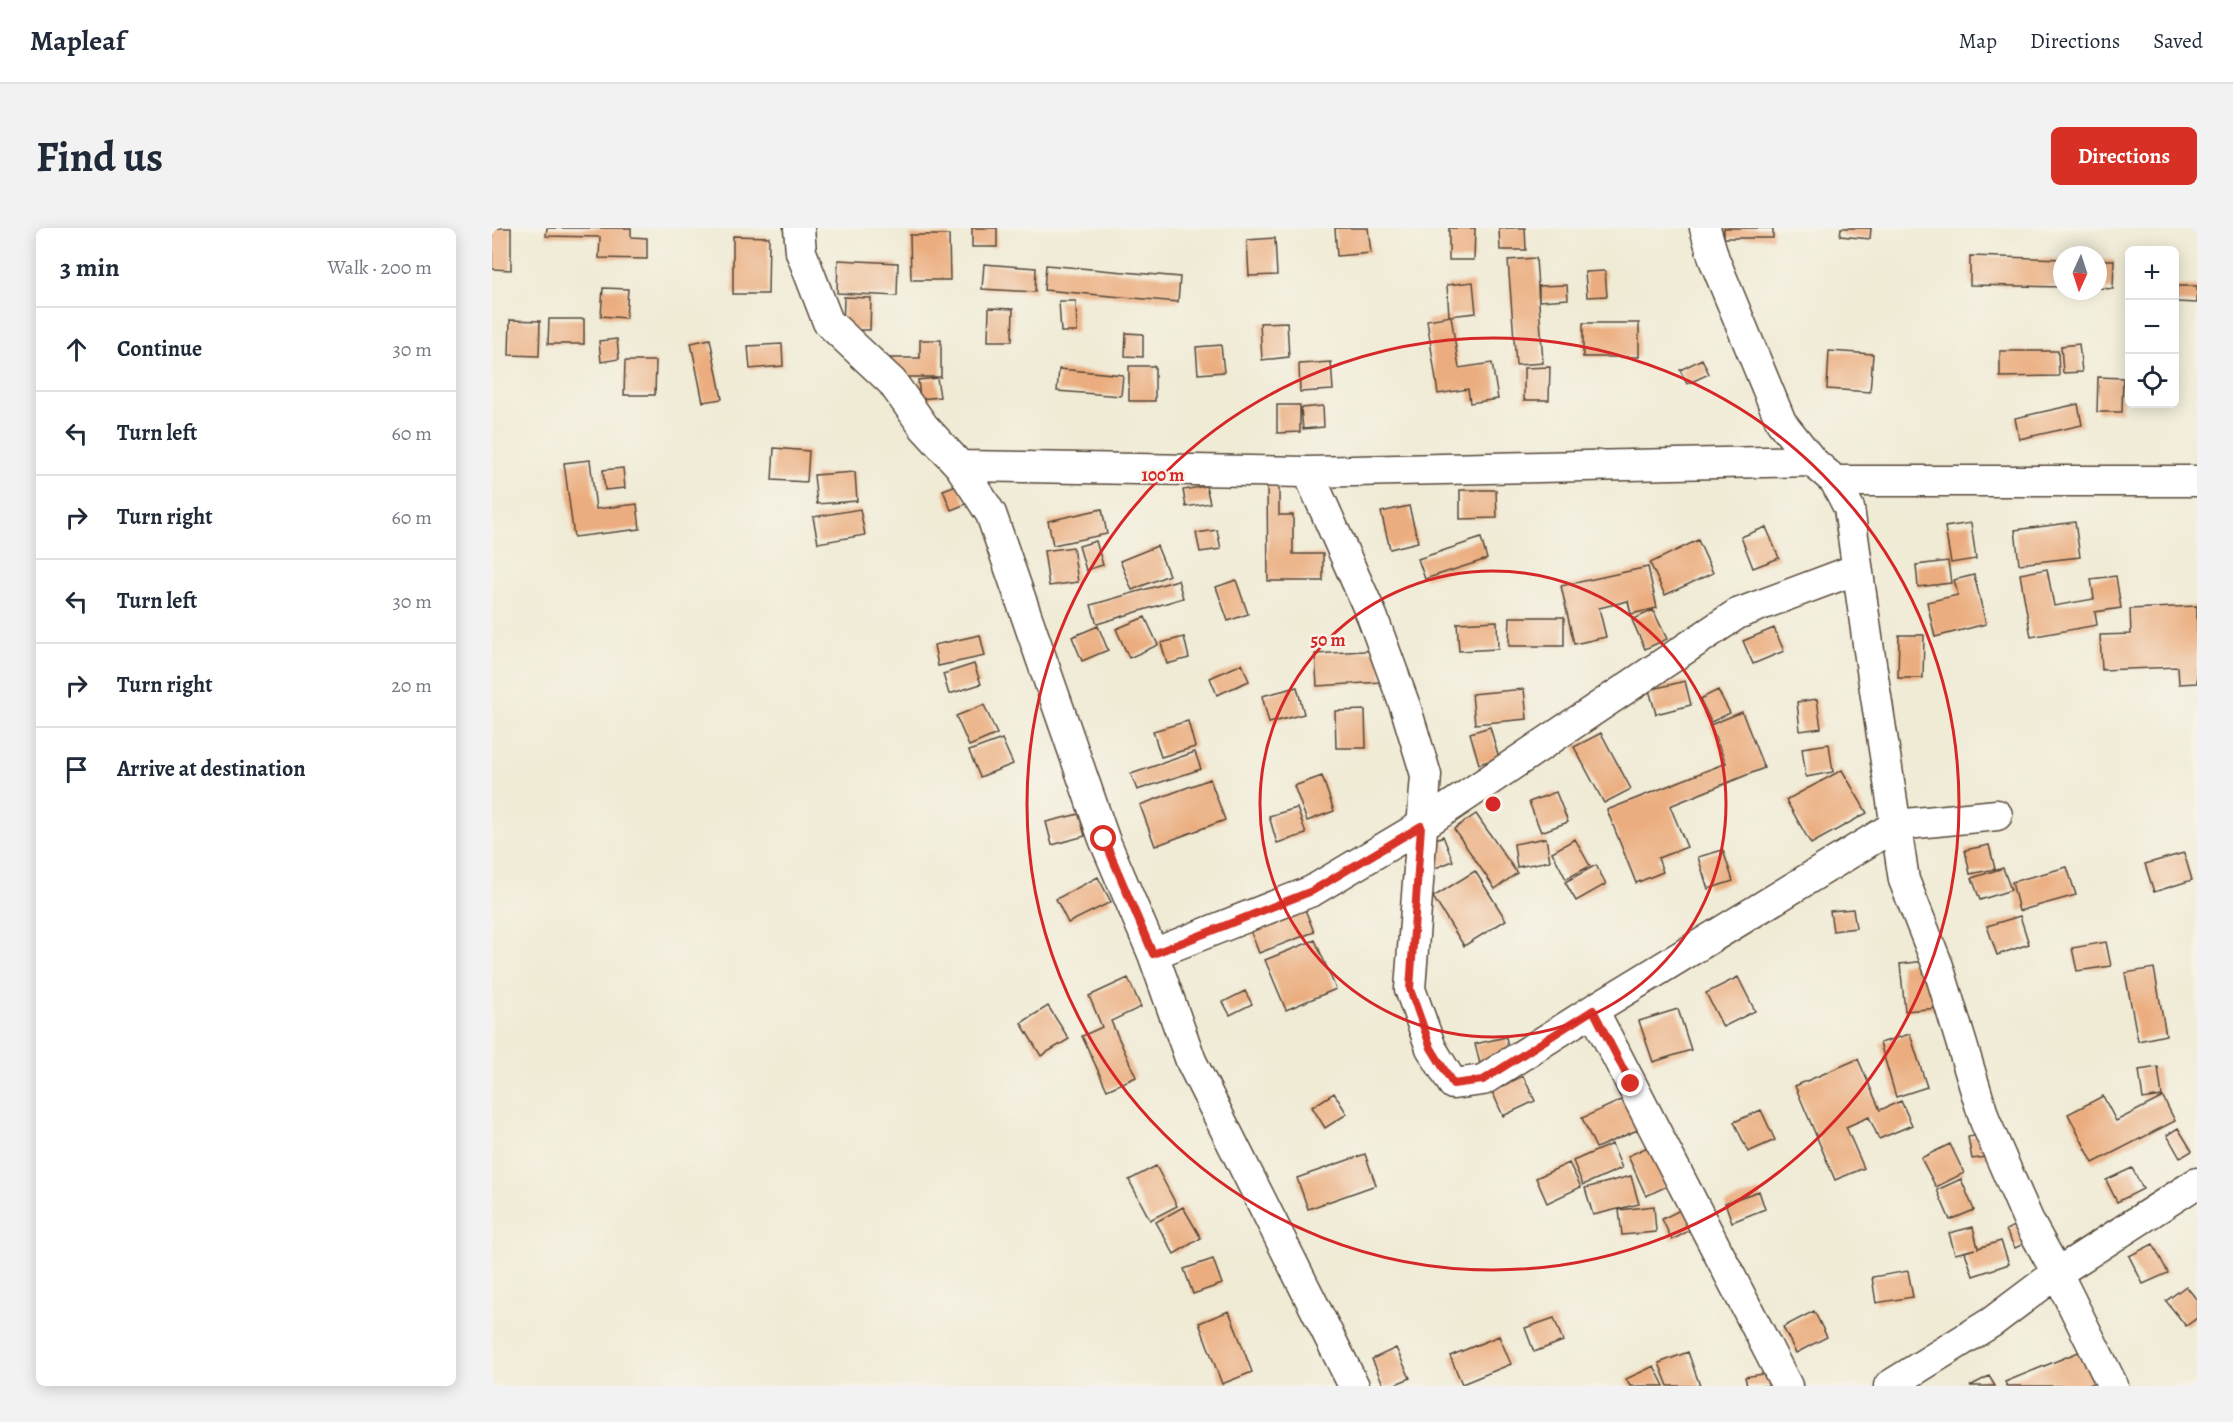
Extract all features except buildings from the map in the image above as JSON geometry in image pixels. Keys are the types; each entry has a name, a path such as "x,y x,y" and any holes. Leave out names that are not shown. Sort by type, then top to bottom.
{"street":[{"path":"799,228 801,252 828,322 891,382 924,427 960,466 991,513 1104,839 1153,954 1191,1061 1354,1386"},
{"path":"1705,228 1714,259 1781,422 1812,461 1834,481 1849,508 1904,880 1938,966 1985,1121 2030,1224 2113,1386"},
{"path":"1714,259 1732,228"},
{"path":"960,466 1308,472 1812,461"},
{"path":"1308,472 1372,616 1406,709 1426,775 1410,989 1431,1048 1453,1084 1483,1080 1896,825 1997,815"},
{"path":"1834,481 2197,482"},
{"path":"1153,954 1312,891 1421,826 1737,614 1857,569"},
{"path":"1593,1010 1787,1386"},
{"path":"1889,1386 1926,1375 2057,1273 2197,1183"}],"route":[{"path":"1104,839 1153,954 1312,891 1421,826 1410,989 1431,1048 1453,1084 1483,1080 1593,1010 1631,1084"}]}
